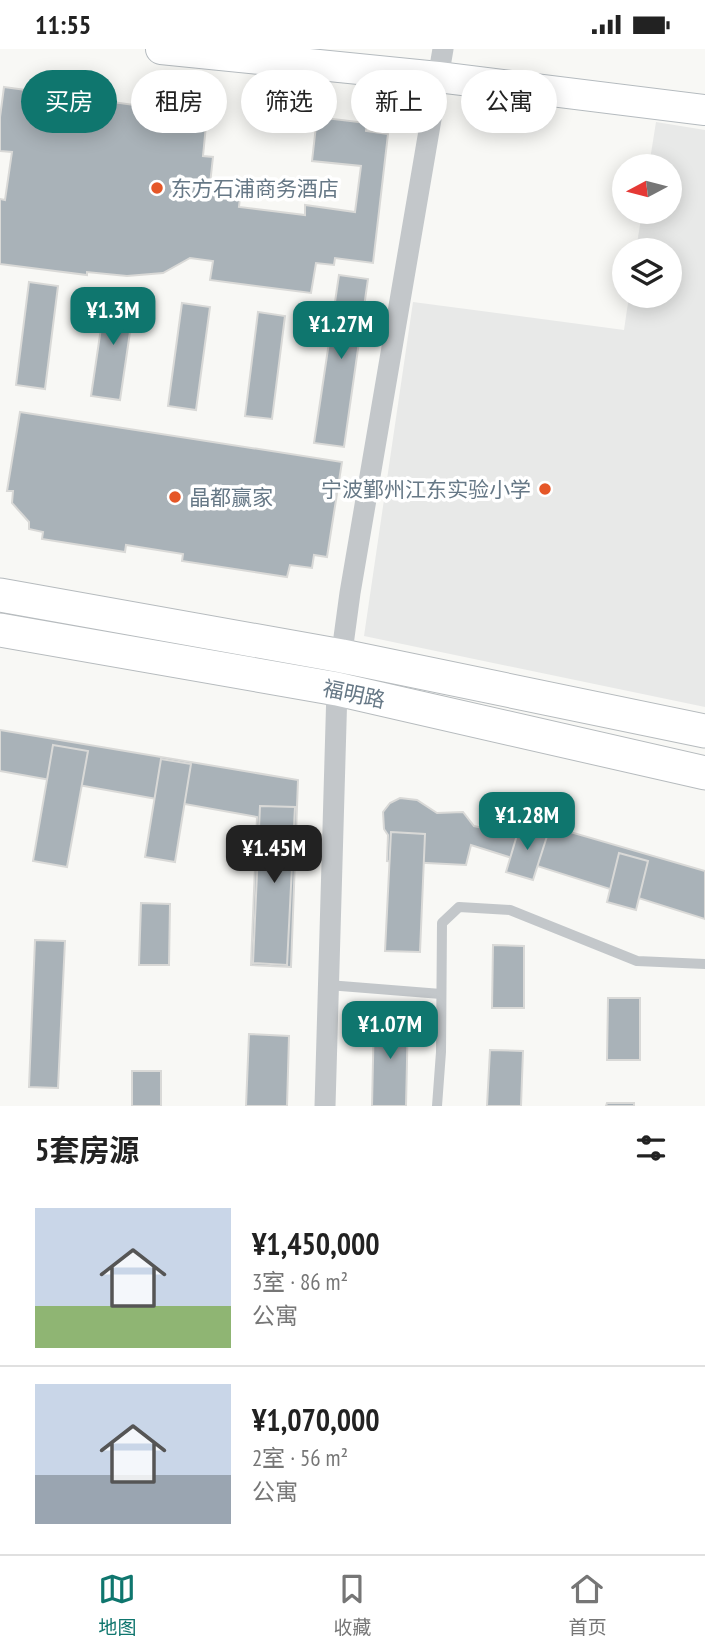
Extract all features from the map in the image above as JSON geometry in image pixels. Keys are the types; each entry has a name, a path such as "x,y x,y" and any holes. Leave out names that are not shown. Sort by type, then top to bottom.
{"main road":[{"name":"福明路","path":"0,595 342,656 705,731"},
{"name":"福明路","path":"0,630 337,689 705,773"}],"street":[{"path":"161,49 441,63 705,110"},
{"path":"325,1106 337,689 350,593 441,63"}],"lane":[{"path":"437,1106 442,923 459,907 510,910 637,961 705,964"},
{"path":"328,985 441,994"}],"shaded area":[{"name":"宁波鄞州江东实验小学","path":"656,122 705,130 705,707 364,636 413,302 624,330 627,308 682,308 682,238 638,238 640,224 682,224 682,154 651,154"}],"building":[{"path":"4,87 21,89 21,133 117,133 117,103 131,105 131,133 205,133 203,156 213,157 209,193 240,197 239,207 305,215 305,205 355,212 361,166 312,161 315,133 337,133 337,119 351,121 351,133 388,134 373,263 335,258 334,265 316,263 311,293 210,280 213,261 190,258 163,273 127,276 87,272 87,275 0,264 0,199 5,200 12,152 0,151 0,117"},
{"path":"339,275 368,279 344,447 314,443"},
{"path":"29,282 58,286 45,389 16,385"},
{"path":"106,294 135,298 120,400 91,396"},
{"path":"182,303 210,307 196,410 168,406"},
{"path":"258,312 285,316 272,419 245,416"},
{"name":"晶都赢家","path":"20,412 342,462 327,557 314,555 312,568 290,565 287,577 182,561 183,554 126,545 125,552 42,539 43,532 29,529 29,522 12,503 13,491 7,491"},
{"path":"0,730 298,780 291,967 251,965 257,817 0,771"},
{"path":"53,745 88,751 67,867 33,861"},
{"path":"161,759 191,764 175,862 145,857"},
{"path":"400,798 417,800 437,813 463,812 474,826 502,832 508,814 705,871 705,919 471,845 466,865 387,861 388,835 384,829 383,812 390,803"},
{"path":"260,806 295,807 287,965 253,963"},
{"path":"520,825 548,833 533,880 506,872"},
{"path":"391,832 425,834 420,952 385,951"},
{"path":"619,853 648,861 636,910 607,902"},
{"path":"141,903 170,904 169,965 139,965"},
{"path":"35,940 65,941 58,1088 29,1087"},
{"path":"493,945 524,946 524,1008 492,1008"},
{"path":"608,998 640,998 640,1060 607,1060"},
{"path":"374,1016 408,1017 406,1106 372,1106"},
{"path":"249,1034 289,1036 287,1106 246,1106"},
{"path":"490,1050 523,1051 521,1106 487,1106"},
{"path":"132,1071 161,1071 161,1106 132,1106"},
{"path":"607,1103 634,1103 634,1106 606,1106"}],"place":[{"name":"东方石浦商务酒店","path":"157,188"},
{"name":"宁波鄞州江东实验小学","path":"545,489"},
{"name":"晶都赢家","path":"175,497"}]}
